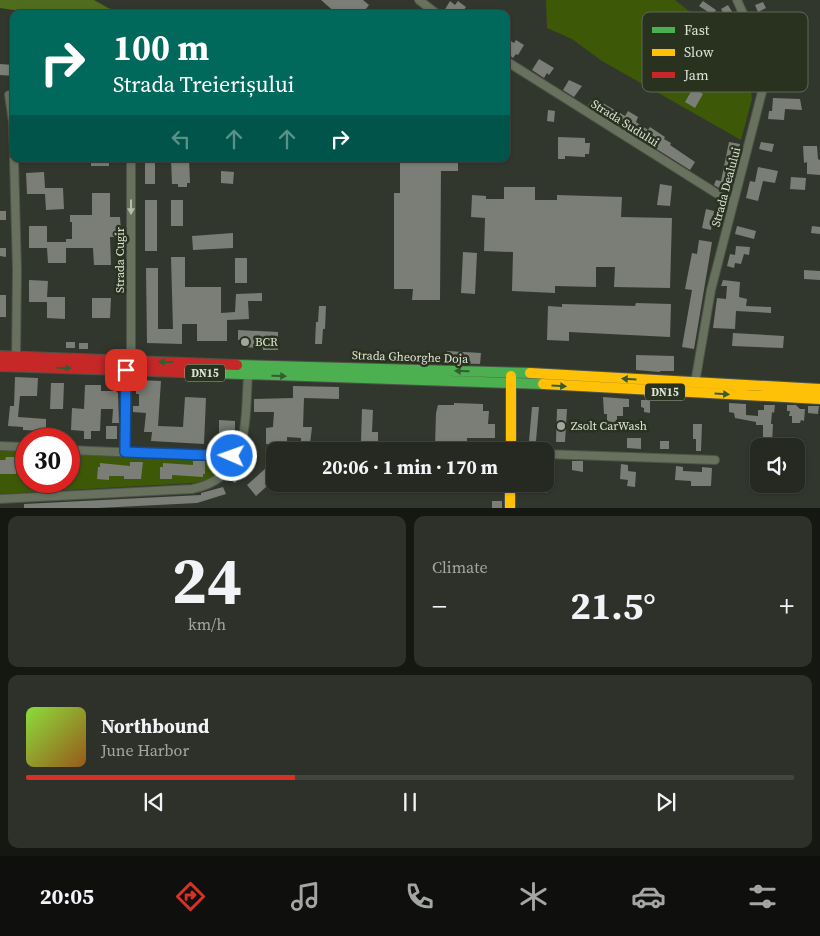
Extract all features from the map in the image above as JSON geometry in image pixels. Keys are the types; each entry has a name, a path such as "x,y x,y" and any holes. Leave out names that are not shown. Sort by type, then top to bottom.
{"main road":[{"name":"Strada Gheorghe Doja","path":"0,356 15,361 129,365 511,372 820,389"},
{"name":"Strada Gheorghe Doja","path":"0,366 15,361"},
{"name":"Strada Gheorghe Doja","path":"129,365 248,375 510,384 820,399"},
{"path":"510,442 511,372"},
{"path":"510,492 510,508"}],"street":[{"path":"419,0 431,10"},
{"name":"Strada Dealului","path":"737,0 743,12"},
{"name":"Strada Sudului","path":"510,64 727,200 733,201"},
{"name":"Strada Dealului","path":"695,383 711,290 762,92"},
{"path":"14,162 17,270 15,361"},
{"name":"Strada Cugir","path":"125,452 129,365 131,162"},
{"path":"0,499 184,489 203,487 214,483 223,476 237,456 242,444 248,375"},
{"path":"0,446 15,447"},
{"path":"80,450 237,456"},
{"path":"554,454 715,460"}],"green space":[{"path":"0,0 94,0 115,10 14,10 0,8"},
{"path":"546,0 675,0 690,12 642,12 642,84 602,61 572,39 547,28"},
{"path":"657,92 751,92 752,99 741,140"},
{"path":"0,450 15,451 15,493 18,493 0,494"},
{"path":"80,453 211,459 220,462 223,469 217,476 196,483 80,490"}],"building":[{"path":"321,0 363,0 369,5 365,10 332,10"},
{"path":"450,1 455,5 458,1 466,7 464,10 445,10"},
{"path":"703,1 716,10 715,12 708,12 699,6"},
{"path":"763,2 766,8 758,12 755,5"},
{"path":"728,5 732,12 723,12 721,9"},
{"path":"510,40 514,43 516,40 524,45 518,55 516,54 513,58 510,55"},
{"path":"539,59 554,68 544,78 532,70"},
{"path":"0,64 10,65 10,76 0,75"},
{"path":"569,80 582,86 574,97 563,90"},
{"path":"691,92 703,94 695,108 685,102"},
{"path":"773,98 800,99 802,110 785,109 784,120 768,119 769,111 772,111"},
{"path":"595,99 625,116 628,111 638,117 636,122 648,130 650,127 665,137 664,139 671,143 670,145 695,162 690,170 590,107 588,105"},
{"path":"548,110 555,111 554,122 547,121"},
{"path":"558,137 585,138 585,143 590,143 589,154 585,154 585,157 565,156 565,159 558,159"},
{"path":"729,142 740,144 729,192 726,192 714,185 716,180 721,181"},
{"path":"761,142 774,144 772,152 759,149"},
{"path":"803,146 817,146 818,159 820,160 820,175 807,174 807,162 804,163"},
{"path":"91,162 109,162 109,166 91,166"},
{"path":"145,162 155,162 155,184 145,184"},
{"path":"171,162 189,162 190,183 187,183 187,187 178,187 178,184 172,184"},
{"path":"400,162 458,162 458,171 441,171 440,300 412,300 413,289 394,289 394,193 400,193"},
{"path":"758,167 778,171 775,183 763,181 758,201 746,198 750,181 755,182"},
{"path":"221,171 234,172 233,184 221,183"},
{"path":"44,172 45,188 63,188 64,209 46,210 45,194 27,194 26,173"},
{"path":"791,177 806,178 805,190 790,189"},
{"path":"660,184 672,186 670,206 657,205"},
{"path":"504,187 535,187 535,200 557,200 557,195 622,197 621,217 672,218 670,288 614,287 615,267 596,267 596,287 555,286 555,293 512,291 513,252 484,251 485,218 471,217 472,195 486,196 486,199 504,199"},
{"path":"92,193 110,193 110,217 120,217 121,231 125,231 125,237 110,237 111,265 94,265 93,248 66,248 66,263 48,263 47,248 29,248 29,226 47,226 47,242 66,242 66,239 72,239 70,215 92,215"},
{"path":"145,200 157,200 157,251 145,251"},
{"path":"171,200 183,200 183,226 171,226"},
{"path":"706,209 714,211 711,230 702,228"},
{"path":"0,211 6,211 6,220 0,220"},
{"path":"737,226 756,231 754,239 735,234"},
{"path":"812,226 820,227 820,234 811,233"},
{"path":"233,233 233,248 193,250 192,236"},
{"path":"699,240 712,242 694,349 682,347 692,290 685,289 692,253 697,254"},
{"path":"736,246 750,247 749,255 744,254 741,264 735,263 734,268 727,266 730,254 735,255"},
{"path":"0,248 6,248 6,257 0,256"},
{"path":"463,252 477,253 475,294 461,293"},
{"path":"171,257 185,257 185,287 221,287 221,313 235,312 236,294 262,293 262,301 248,301 249,319 227,320 227,341 197,341 197,324 182,324 182,344 147,343 146,268 158,268 158,329 173,329"},
{"path":"235,258 247,258 247,283 235,283"},
{"path":"804,270 820,271 820,280 804,279"},
{"path":"29,280 48,281 47,297 65,297 65,319 47,318 47,302 29,302"},
{"path":"723,280 740,282 739,297 747,299 746,306 771,307 771,313 736,311 735,329 713,328 717,298 726,299 727,286 721,286"},
{"path":"0,295 6,295 6,317 0,317"},
{"path":"92,298 111,298 110,318 92,318"},
{"path":"636,303 671,304 670,337 569,332 569,341 547,340 548,306 562,307 562,304 635,306"},
{"path":"319,306 326,306 325,329 323,329 322,344 315,344 316,322 318,322"},
{"path":"238,330 278,332 278,350 241,347 241,340 238,340"},
{"path":"733,333 784,336 783,348 732,346"},
{"path":"66,342 75,342 75,348 66,348"},
{"path":"79,343 88,343 88,349 79,349"},
{"path":"447,351 481,353 480,364 446,363"},
{"path":"636,355 674,356 674,371 636,370"},
{"path":"418,356 426,356 426,363 418,362"},
{"path":"15,377 38,378 37,396 20,396 18,417 46,419 46,428 8,426 10,406 14,406"},
{"path":"139,380 161,381 158,426 183,427 185,397 206,398 204,444 151,441 152,432 144,432 146,413 133,412 133,406 139,406 139,394 136,394 136,385 139,385"},
{"path":"51,383 64,383 63,409 50,409"},
{"path":"85,385 101,385 101,391 116,391 118,393 119,423 112,423 113,409 101,409 100,431 91,431 91,439 84,439 84,431 80,431 80,428 71,428 72,408 84,409"},
{"path":"293,386 339,387 339,399 304,398 303,427 312,427 310,442 301,442 301,438 287,437 287,442 266,442 266,428 273,427 274,412 254,412 254,399 293,398"},
{"path":"603,397 629,399 629,407 623,407 623,416 617,416 617,426 607,425 607,414 604,414"},
{"path":"641,400 650,400 650,413 644,412 644,408 641,407"},
{"path":"454,403 483,404 483,411 489,411 488,424 495,424 495,438 467,438 467,442 435,442 438,405 454,405"},
{"path":"729,403 746,404 746,415 758,416 758,410 764,410 764,405 775,405 771,424 773,424 772,438 763,438 763,425 756,425 756,422 735,418 734,413 729,412"},
{"path":"787,405 796,405 800,409 805,409 804,421 792,423 792,416 789,416 790,411 787,411"},
{"path":"808,406 819,406 818,414 808,413"},
{"path":"532,407 539,407 536,441 529,441"},
{"path":"362,409 373,410 372,432 378,432 378,442 361,441"},
{"name":"Zsolt CarWash","path":"557,409 567,409 565,442 556,442"},
{"path":"219,420 235,421 235,438 219,437"},
{"path":"693,424 702,424 701,451 696,451 696,439 693,439"},
{"path":"106,426 117,426 117,439 106,439"},
{"path":"627,438 641,438 641,449 627,448"},
{"path":"660,441 669,441 669,449 660,449"},
{"path":"6,457 15,457 15,474 0,474 0,460 5,460"},
{"path":"193,461 205,461 205,474 203,474 203,477 172,475 172,479 160,479 160,467 163,467 163,463 193,465"},
{"path":"241,461 247,465 235,483 229,479"},
{"path":"572,461 583,461 583,472 572,470"},
{"path":"130,462 143,462 141,479 124,479 124,476 109,476 109,480 97,479 100,463 130,466"},
{"path":"621,464 628,465 628,471 636,472 635,487 627,486 628,480 620,479"},
{"path":"676,466 683,467 683,471 702,472 702,467 712,468 711,486 691,486 691,481 675,480"},
{"path":"266,468 266,487 256,496 247,485"},
{"path":"223,487 226,494 197,503 98,508 24,508 24,504 201,495 201,493"},
{"path":"526,492 547,492 547,493"},
{"path":"492,501 502,501 502,508 492,508"}],"traffic: fast":[{"path":"237,365 530,373"},
{"path":"213,373 543,384"}],"traffic: slow":[{"path":"530,373 820,389"},
{"path":"511,376 511,442"},
{"path":"543,384 820,399"},
{"path":"510,492 510,508"}],"traffic: jam":[{"path":"0,356 237,365"},
{"path":"0,366 213,373"}],"place":[{"name":"BCR","path":"245,342"},
{"name":"Zsolt CarWash","path":"561,426"}],"route":[{"path":"126,370 125,452 232,456"}]}
